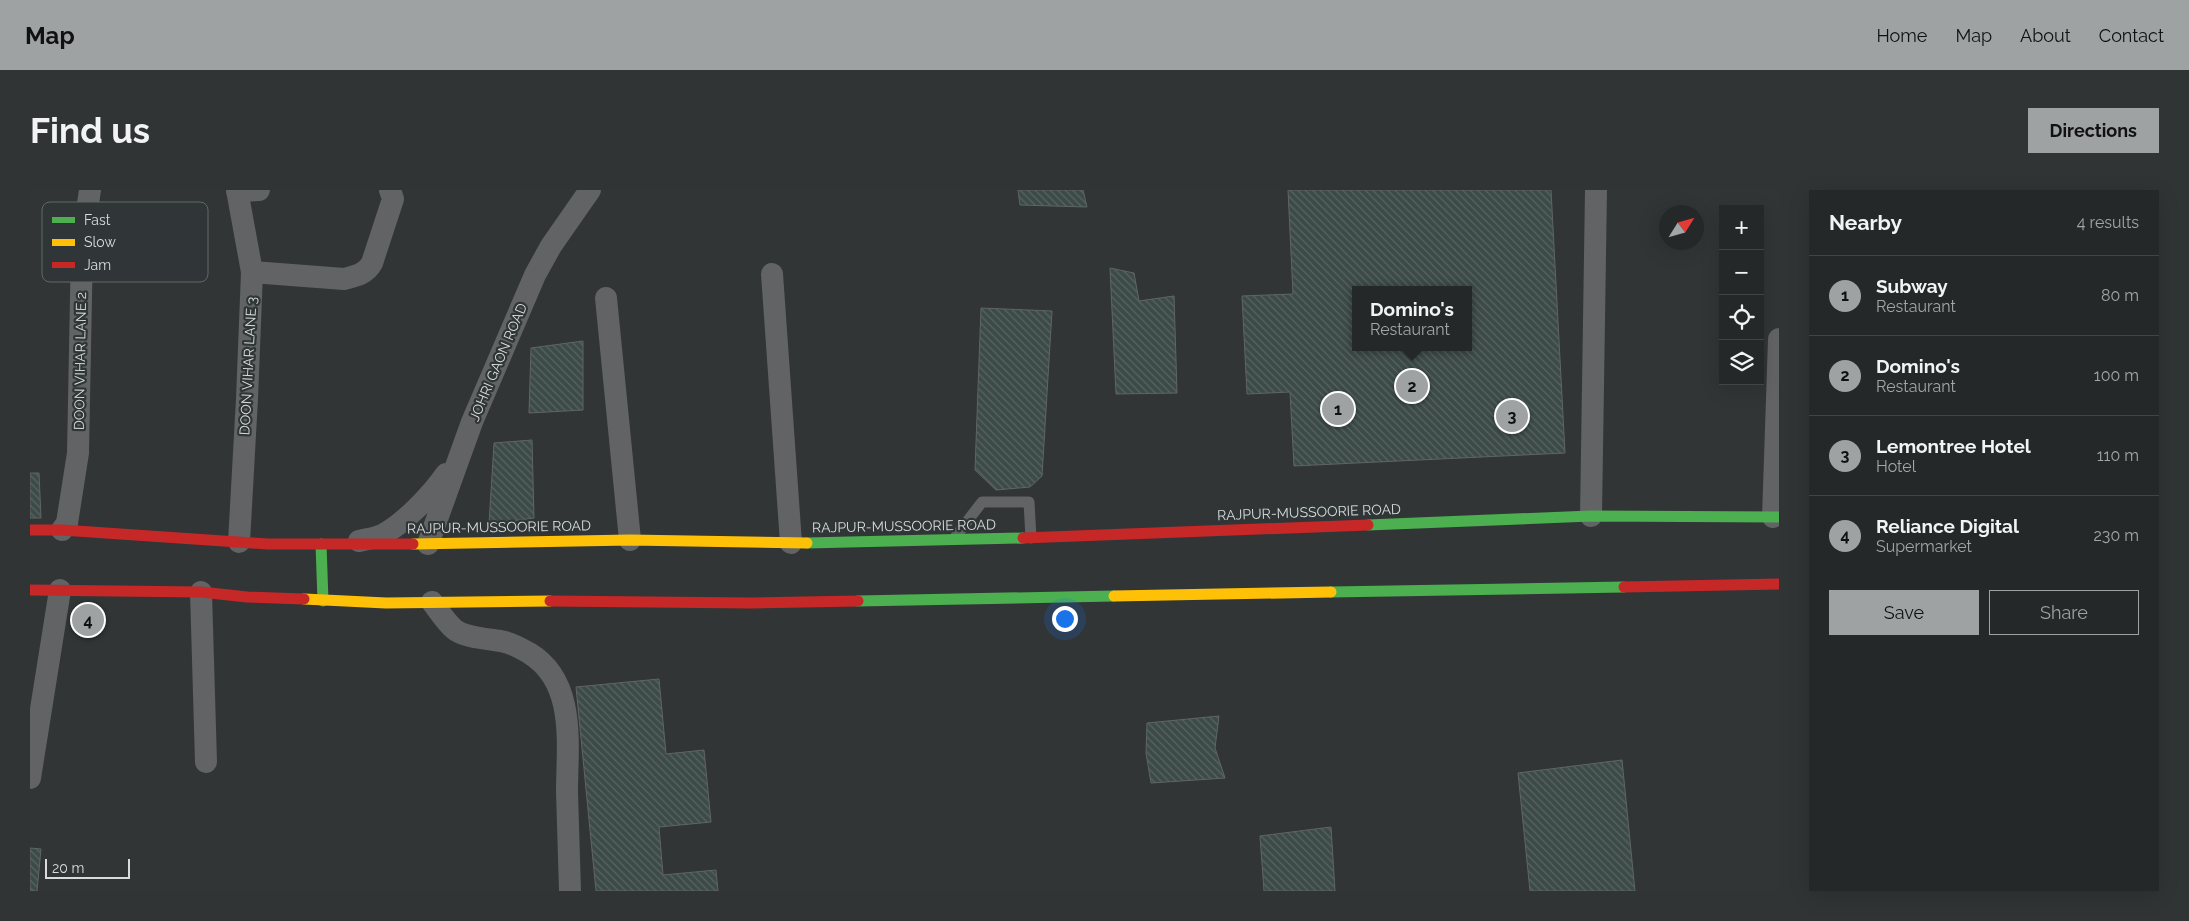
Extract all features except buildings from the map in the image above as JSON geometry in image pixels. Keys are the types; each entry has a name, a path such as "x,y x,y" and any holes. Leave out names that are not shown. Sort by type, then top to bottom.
{"main road":[{"name":"RAJPUR-MUSSOORIE ROAD","path":"30,530 62,530 238,542 321,544 630,540 791,543 1031,538 1591,516 1776,517"},
{"path":"321,544 323,600"},
{"path":"30,590 201,592 247,597 386,603 590,600 771,603 1779,584"}],"street":[{"name":"DOON VIHAR LANE 3","path":"238,542 252,272 245,190"},
{"path":"252,272 344,279 359,275 369,268 372,262 393,199 390,190"},
{"name":"JOHRI GAON ROAD","path":"428,544 461,452 535,275 551,246 590,190"},
{"path":"1591,516 1596,190"},
{"path":"772,274 791,543"},
{"name":"DOON VIHAR LANE 2","path":"62,530 68,523 78,453 81,282"},
{"path":"606,298 630,540"},
{"path":"1776,517 1779,339"},
{"path":"350,544 382,534 408,516 434,492 461,452"},
{"path":"30,778 60,590"},
{"path":"201,592 206,762"},
{"path":"432,602 455,630 480,638 507,642 530,653 546,667 558,686 566,712 568,736 567,791 570,891"}],"lane":[{"path":"953,540 982,502 1029,502 1031,538"}],"traffic: fast":[{"path":"1368,525 1591,516 1779,517"},
{"path":"807,543 1023,538"},
{"path":"321,544 323,601"},
{"path":"1331,592 1624,587"},
{"path":"858,601 1114,596"}],"traffic: slow":[{"path":"413,544 630,540 807,543"},
{"path":"1114,596 1331,592"},
{"path":"304,599 386,603 550,601"}],"traffic: jam":[{"path":"1023,538 1368,525"},
{"path":"30,530 62,530 268,544 413,544"},
{"path":"1624,587 1779,584"},
{"path":"30,590 201,592 247,597 304,599"},
{"path":"550,601 752,603 858,601"}],"place":[{"name":"Domino's","path":"1412,386"},
{"name":"Subway","path":"1338,409"},
{"name":"Lemontree Hotel","path":"1512,416"},
{"name":"Reliance Digital","path":"88,620"}]}
